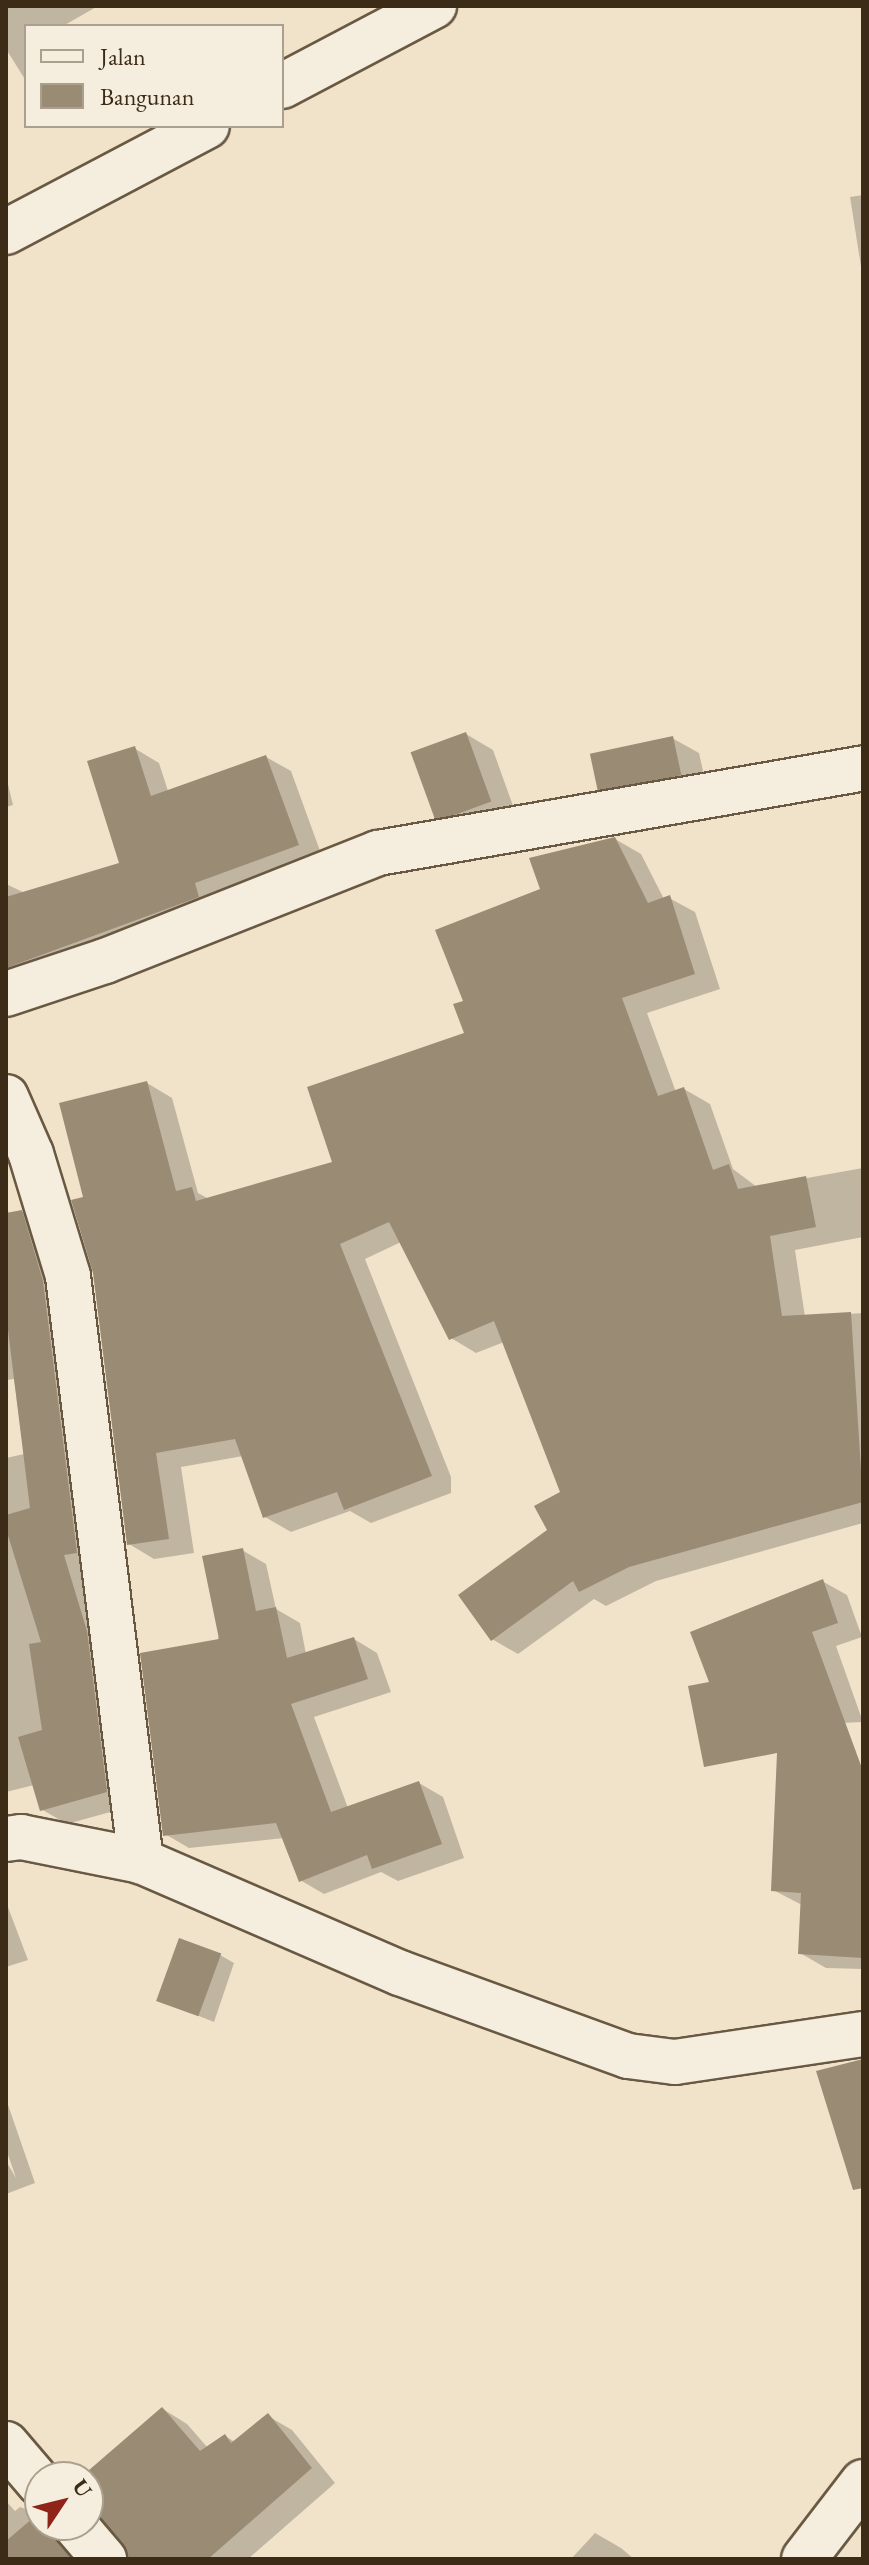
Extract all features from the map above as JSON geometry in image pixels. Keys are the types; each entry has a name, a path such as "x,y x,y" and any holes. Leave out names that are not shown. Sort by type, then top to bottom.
{"street":[{"path":"284,85 434,6"},
{"path":"6,232 203,128"},
{"path":"6,994 105,961 378,853 863,768"},
{"path":"6,1097 31,1154 68,1276 141,1861"},
{"path":"6,1839 21,1837 141,1861 400,1973 628,2056 675,2062 863,2034"},
{"path":"6,2444 24,2465"},
{"path":"804,2559 863,2482"},
{"path":"89,2541 104,2559"}],"building":[{"path":"466,732 491,802 436,822 411,752"},
{"path":"673,736 681,775 598,793 590,754"},
{"path":"135,746 151,796 266,755 299,845 195,883 199,897 6,968 6,897 119,863 87,761"},
{"path":"615,837 648,903 670,895 695,974 622,998 658,1096 684,1087 713,1170 729,1164 738,1189 806,1176 816,1227 770,1236 782,1316 851,1312 863,1502 629,1567 579,1592 573,1581 491,1641 458,1595 547,1530 534,1506 560,1492 494,1321 449,1340 389,1222 340,1244 432,1476 344,1510 337,1492 263,1518 235,1439 156,1453 169,1539 127,1545 93,1273 71,1200 83,1197 59,1103 147,1081 176,1191 192,1187 196,1201 332,1162 307,1087 464,1033 453,1004 463,1001 435,930 540,889 529,858"},
{"path":"22,1210 43,1281 77,1553 64,1555 87,1631 107,1792 40,1811 18,1737 42,1730 29,1644 41,1642 6,1529 6,1515 30,1508 6,1314 6,1213"},
{"path":"243,1548 256,1611 276,1607 287,1658 354,1637 368,1679 291,1704 331,1812 419,1781 442,1844 372,1869 367,1855 299,1882 276,1823 163,1836 140,1653 219,1639 202,1556"},
{"path":"823,1579 838,1623 812,1632 863,1771 863,1958 798,1954 801,1893 771,1891 777,1753 704,1767 688,1686 709,1682 690,1632"},
{"path":"179,1938 221,1953 198,2016 156,2001"},
{"path":"863,2059 863,2188 853,2190 816,2071"},
{"path":"162,2407 200,2451 225,2434 231,2443 268,2413 312,2468 208,2559 128,2559 123,2543 104,2522 104,2461 100,2461"},
{"path":"24,2526 24,2541 60,2541 71,2559 6,2559 6,2541"}]}
